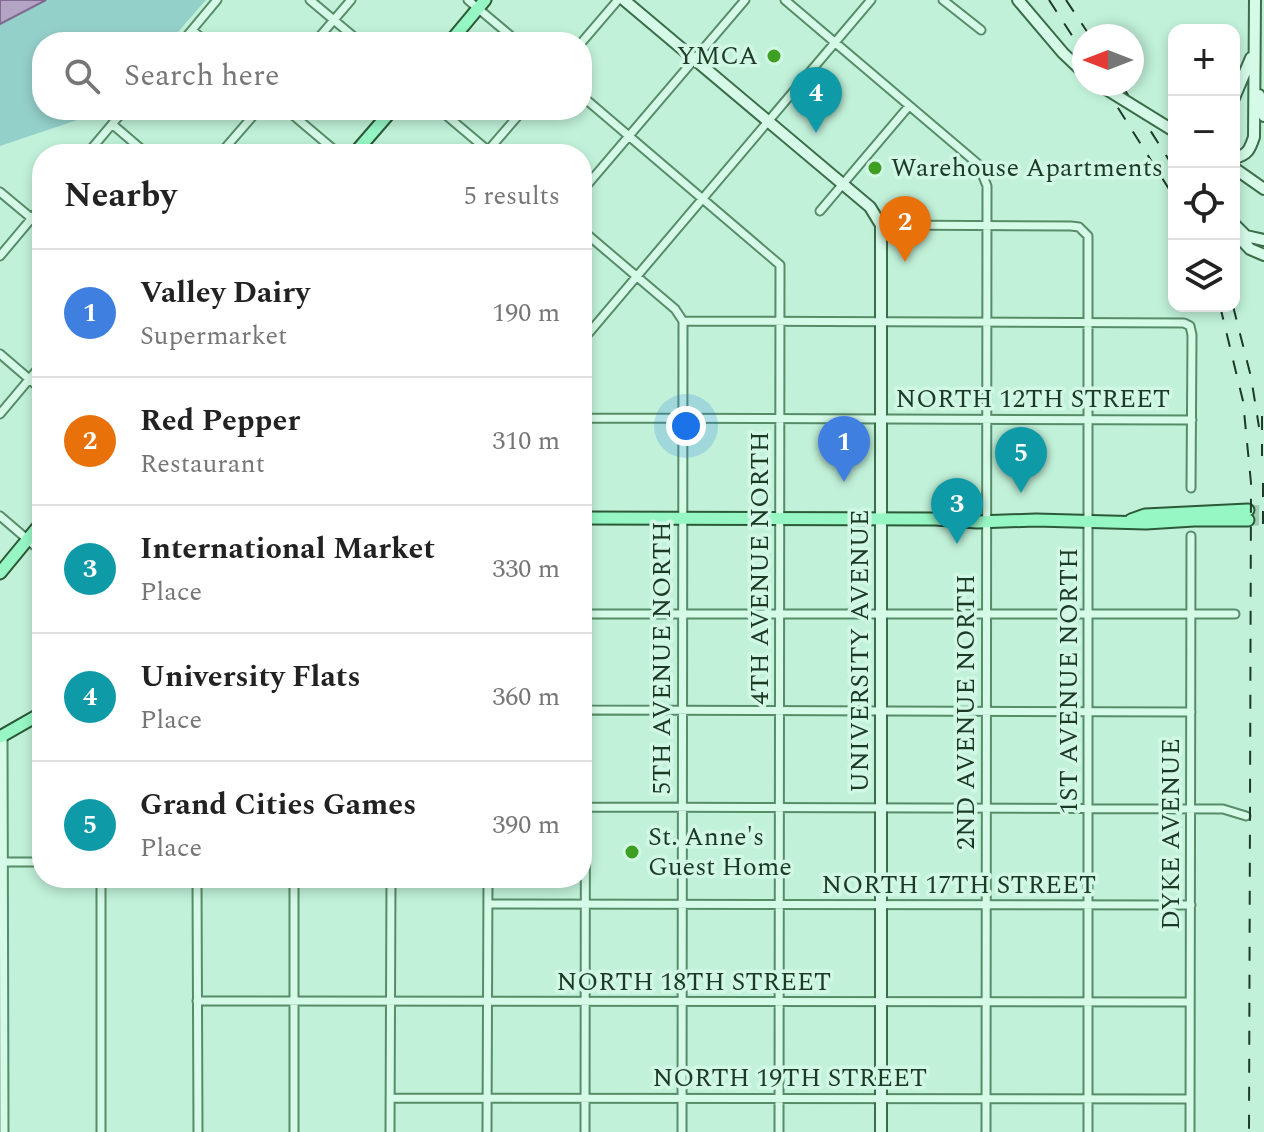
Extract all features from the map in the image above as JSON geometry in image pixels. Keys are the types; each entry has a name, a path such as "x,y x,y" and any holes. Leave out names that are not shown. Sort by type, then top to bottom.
{"main road":[{"path":"458,32 482,4"},
{"path":"363,144 383,120"},
{"path":"592,518 986,522 1127,521 1248,515"},
{"path":"0,573 32,535"},
{"path":"1,736 32,719"}],"street":[{"path":"194,32 192,30 217,0"},
{"path":"310,0 348,32"},
{"path":"324,32 351,0"},
{"path":"468,0 482,4 509,32"},
{"path":"591,32 618,0"},
{"path":"624,0 844,184 870,207 881,225 987,225"},
{"path":"592,179 745,0"},
{"name":"2ND AVENUE NORTH","path":"785,0 978,164 987,186 986,1132"},
{"path":"592,329 871,0"},
{"path":"943,0 981,30"},
{"path":"1018,0 1072,60"},
{"path":"1240,156 1251,149 1254,137 1258,5"},
{"path":"1236,96 1255,49"},
{"path":"1238,96 1255,76"},
{"path":"1255,76 1264,116"},
{"path":"1117,96 1168,127"},
{"name":"4TH AVENUE NORTH","path":"592,105 780,265 779,1132"},
{"path":"820,211 909,106"},
{"path":"95,144 115,120"},
{"path":"229,144 249,120"},
{"path":"299,120 327,144"},
{"path":"451,120 478,144"},
{"path":"495,144 515,120"},
{"path":"112,124 135,144"},
{"path":"1240,172 1264,189"},
{"path":"0,192 32,219 0,256"},
{"name":"UNIVERSITY AVENUE","path":"881,225 881,1132"},
{"name":"1ST AVENUE NORTH","path":"987,225 1071,226 1084,231 1090,243 1088,1132"},
{"path":"1240,230 1246,236 1264,240"},
{"path":"1240,238 1250,249 1264,255"},
{"path":"592,239 675,309 683,321 1184,323 1190,326 1192,335 1191,488"},
{"name":"5TH AVENUE NORTH","path":"682,1132 683,321"},
{"path":"0,354 32,382"},
{"path":"0,414 32,376"},
{"name":"NORTH 12TH STREET","path":"592,418 1192,420"},
{"path":"0,516 32,543"},
{"name":"DYKE AVENUE","path":"1190,1132 1191,536"},
{"path":"592,614 1235,614"},
{"path":"592,710 1191,712"},
{"path":"1,736 4,1132"},
{"path":"592,807 1223,809 1246,816"},
{"path":"2,862 32,862"},
{"path":"101,888 101,1132"},
{"path":"197,888 198,1132"},
{"path":"294,888 294,1132"},
{"path":"390,1132 391,888"},
{"path":"487,1132 488,888"},
{"path":"585,888 585,1132"},
{"name":"NORTH 17TH STREET","path":"488,904 1191,905"},
{"name":"NORTH 18TH STREET","path":"197,1001 1190,1002"},
{"name":"NORTH 19TH STREET","path":"390,1098 1190,1099"}],"shaded area":[{"path":"0,0 46,0 0,24"},
{"path":"45,0 206,0 178,32 32,32 32,120 77,120 0,146 0,24"}],"tunnel":[{"path":"1248,510 1264,511"},
{"path":"1248,520 1264,520"}],"railway":[{"path":"1049,0 1072,35"},
{"path":"1066,0 1082,24"},
{"path":"1111,96 1168,187"},
{"path":"1129,96 1168,158"},
{"path":"1221,312 1243,401 1251,483 1249,1132"},
{"path":"1235,312 1251,377 1259,427"},
{"path":"1262,416 1262,456"},
{"path":"1263,483 1263,524"}],"place":[{"name":"YMCA","path":"774,56"},
{"name":"University Flats","path":"816,133"},
{"name":"Warehouse Apartments","path":"875,168"},
{"name":"Red Pepper","path":"905,262"},
{"name":"Valley Dairy","path":"844,482"},
{"name":"Grand Cities Games","path":"1021,493"},
{"name":"International Market","path":"957,544"},
{"name":"St. Anne's Guest Home","path":"632,852"}]}
